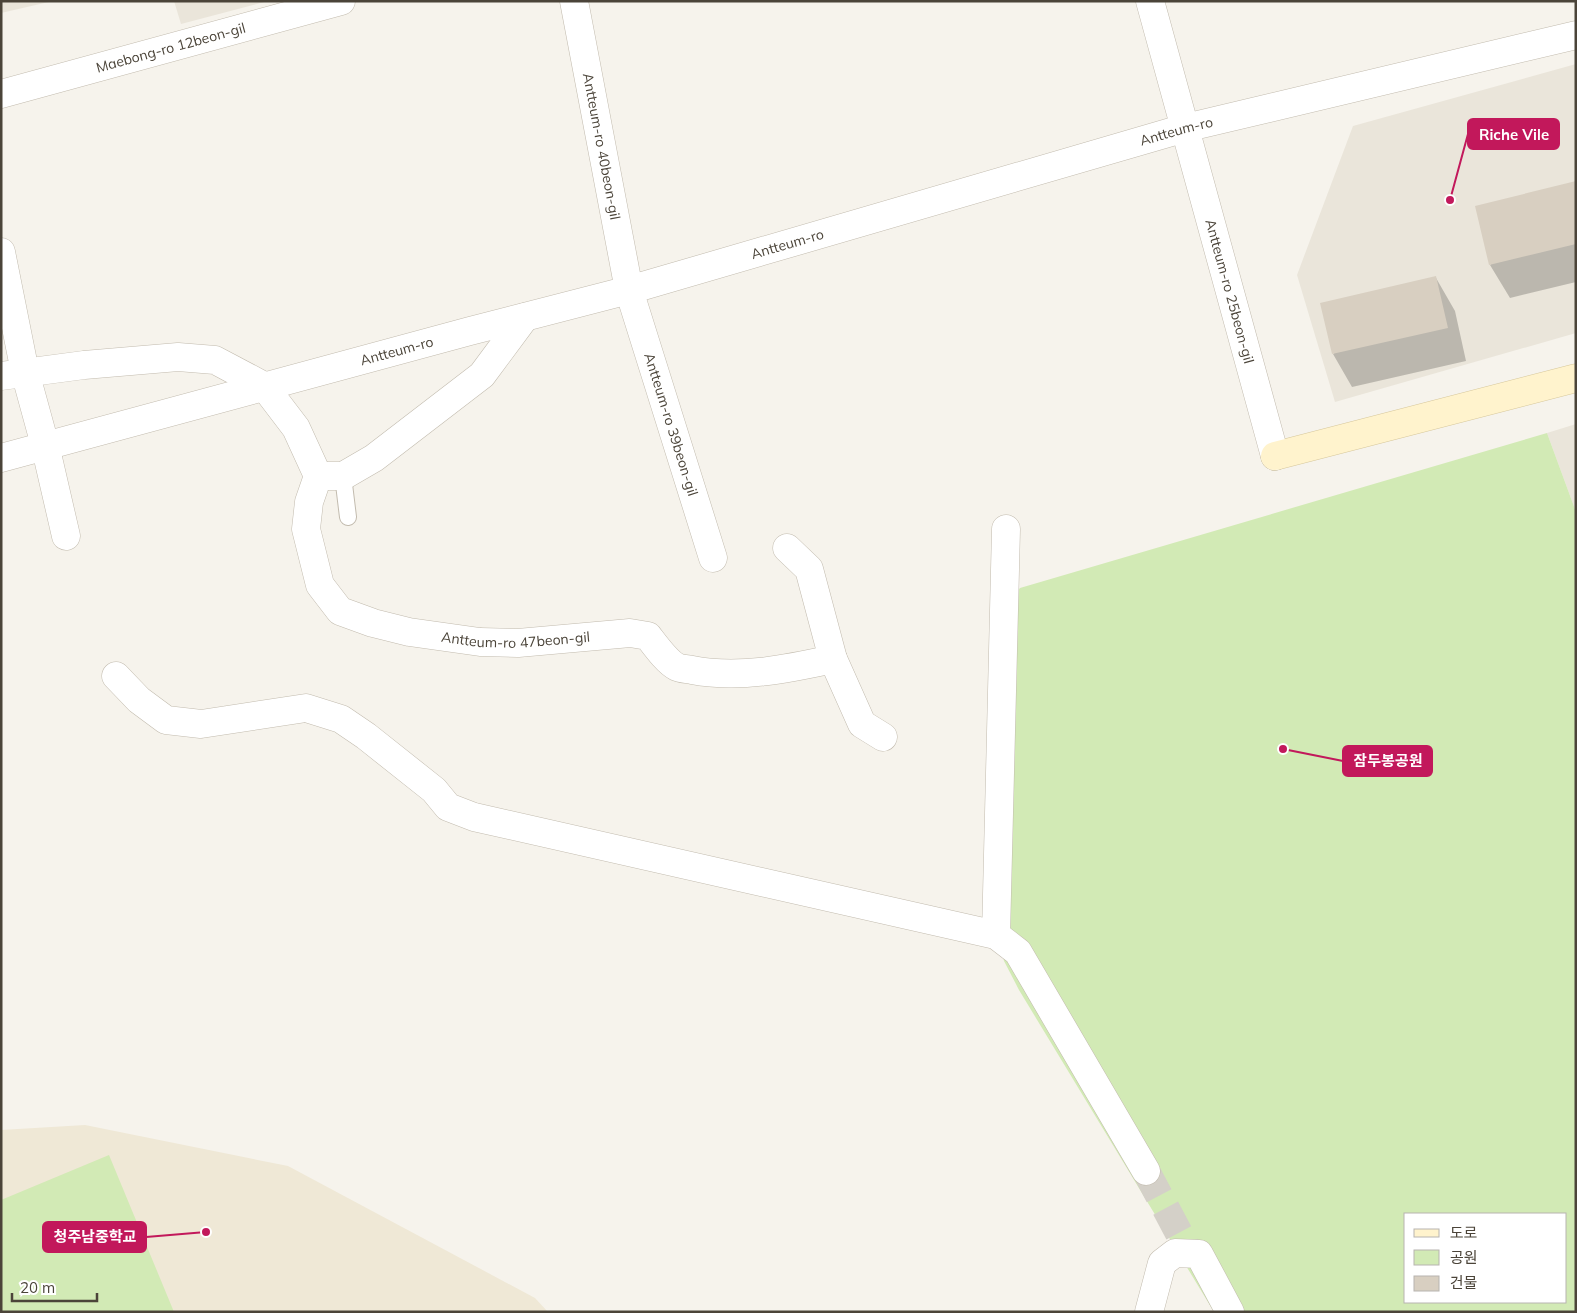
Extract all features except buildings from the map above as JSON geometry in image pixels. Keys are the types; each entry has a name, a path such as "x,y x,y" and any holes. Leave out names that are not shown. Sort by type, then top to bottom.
{"street":[{"name":"Maebong-ro 12beon-gil","path":"1,94 341,1"},
{"name":"Antteum-ro 40beon-gil","path":"574,1 630,290"},
{"name":"Antteum-ro 25beon-gil","path":"1150,1 1274,456 1576,378"},
{"name":"Antteum-ro","path":"1,458 264,386 630,290 1185,128 1576,35"},
{"path":"1,252 13,374 45,445 66,536"},
{"name":"Antteum-ro 39beon-gil","path":"630,290 713,558"},
{"path":"13,374 84,365 178,357 215,360 264,386 331,476 374,458 482,375 525,317"},
{"name":"Antteum-ro 47beon-gil","path":"331,476 309,502 306,529 320,585 340,611 409,632 480,642 518,643 630,633 648,636 662,654 677,667 732,675 833,659"},
{"path":"996,935 1006,529"},
{"path":"787,548 809,569 833,659 862,724 883,737"},
{"path":"116,676 139,700 166,720 201,724 306,708 341,719 366,736 434,790 448,807 474,817 996,935 1018,952 1146,1171"},
{"path":"1149,1312 1162,1263 1175,1253 1199,1254 1230,1312"}],"lane":[{"path":"331,476 348,517"}],"shaded area":[{"path":"1,1 53,1 1,13"},
{"path":"174,1 268,1 181,24"},
{"path":"1576,64 1576,333 1335,402 1297,275 1353,126"},
{"path":"1576,424 1576,512 1547,433"},
{"path":"85,1125 288,1166 535,1298 548,1312 1,1312 1,1130"}],"green space":[{"path":"1547,433 1576,512 1576,1312 1214,1312 1019,990 1004,961 986,881 995,616 1020,588"},
{"path":"109,1155 174,1312 1,1312 1,1200"}],"tunnel":[{"path":"1146,1171 1190,1254"}],"place":[{"name":"Riche Vile","path":"1450,200"},
{"name":"잠두봉공원","path":"1283,749"},
{"name":"청주남중학교","path":"206,1232"}]}
